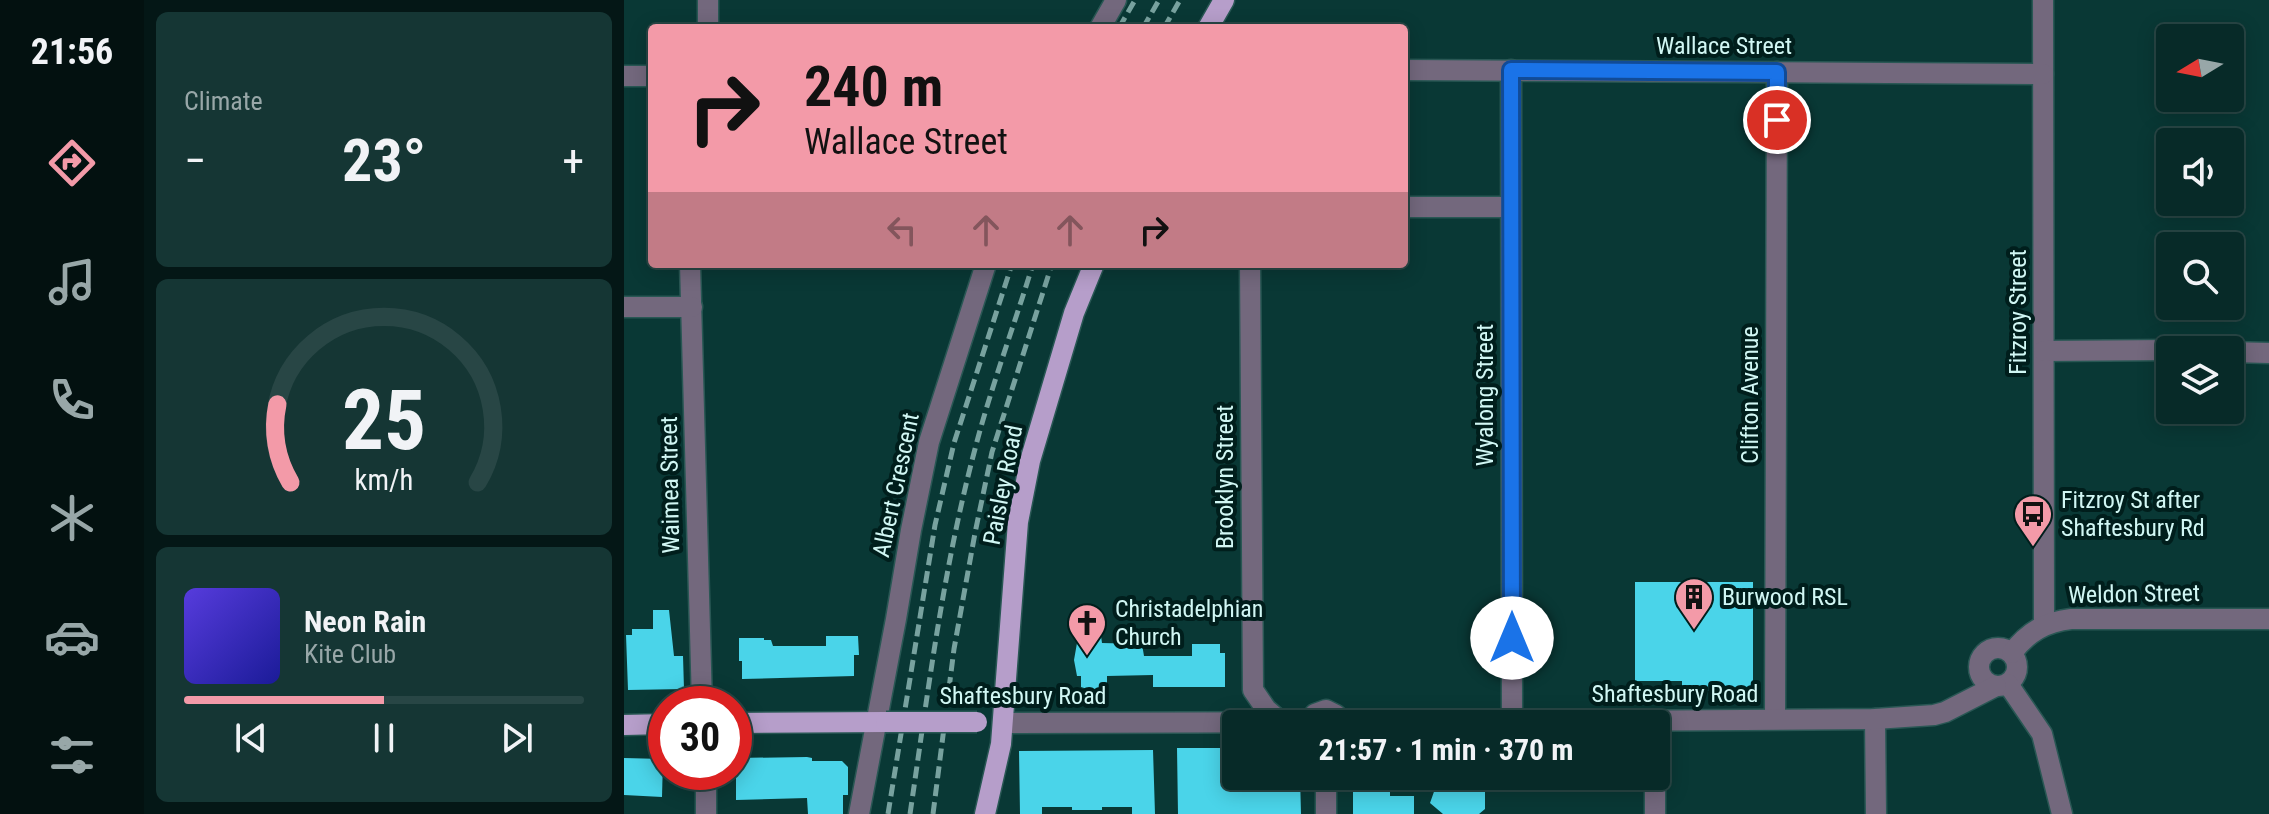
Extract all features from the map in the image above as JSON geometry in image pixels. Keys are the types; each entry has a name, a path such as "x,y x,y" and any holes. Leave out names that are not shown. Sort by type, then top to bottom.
{"main road":[{"path":"1210,24 1224,0"},
{"name":"Paisley Road","path":"985,814 1001,744 1018,522 1027,476 1074,313 1092,268"},
{"name":"Shaftesbury Road","path":"752,723 1003,723"},
{"path":"624,725 648,724"}],"street":[{"path":"708,0 708,24"},
{"path":"1102,24 1116,0"},
{"name":"Fitzroy Street","path":"2043,0 2044,625"},
{"name":"Wallace Street","path":"1408,70 2043,74"},
{"name":"Wyalong Street","path":"1511,70 1512,710"},
{"name":"Clifton Avenue","path":"1775,719 1777,72"},
{"path":"624,76 648,76"},
{"path":"1408,207 1510,207"},
{"name":"Waimea Street","path":"690,268 702,686"},
{"name":"Albert Crescent","path":"859,814 882,722 911,530 929,442 985,268"},
{"name":"Brooklyn Street","path":"1250,268 1253,690"},
{"path":"624,307 692,307"},
{"path":"2044,351 2156,350"},
{"path":"2244,352 2269,353"},
{"name":"Weldon Street","path":"2012,653 2031,633 2044,625 2083,617 2269,619"},
{"path":"2002,685 2016,676 2015,657 2001,648 1989,650 1981,659 1979,671 1985,681 2002,685 2042,734 2062,814"},
{"name":"Shaftesbury Road","path":"1914,715 1964,689 1979,671"},
{"name":"Shaftesbury Road","path":"1670,722 1875,719 1934,715 2002,685"},
{"path":"1220,722 1240,707 1253,690 1267,710"},
{"path":"1875,719 1876,814"},
{"name":"Shaftesbury Road","path":"1003,723 1220,722"},
{"path":"706,790 706,814"},
{"path":"1326,790 1326,814"},
{"path":"1655,790 1655,814"}],"building":[{"name":"Burwood RSL","path":"1635,582 1753,582 1753,691 1682,691 1682,681 1635,681"},
{"path":"653,610 669,610 674,656 683,656 684,686 648,686 648,690 628,690 626,635 632,635 632,629 653,629"},
{"path":"826,636 858,636 859,655 854,655 854,676 742,679 739,638 764,638 771,640 773,646 826,646"},
{"path":"1081,636 1101,636 1102,643 1142,644 1144,656 1192,656 1192,644 1220,644 1220,653 1225,653 1225,687 1153,687 1153,675 1107,676 1107,687 1094,691 1081,687 1081,676 1077,676 1074,660 1077,643 1080,643"},
{"path":"1177,748 1222,748 1222,790 1300,790 1301,814 1178,814"},
{"path":"1153,750 1155,814 1132,814 1132,807 1072,810 1072,807 1042,807 1042,814 1020,814 1019,751"},
{"path":"807,757 812,761 842,761 848,767 848,795 843,795 843,814 808,814 807,798 736,800 736,790 752,790 752,758"},
{"path":"624,758 648,759 648,790 662,790 662,797 624,795"},
{"path":"1353,790 1390,790 1390,796 1414,796 1414,814 1353,814"},
{"path":"1435,790 1485,790 1485,809 1479,814 1443,814 1430,803"}],"railway":[{"path":"1121,24 1135,0"},
{"path":"1145,24 1159,0"},
{"path":"1166,24 1180,0"},
{"path":"888,814 935,525 954,443 1011,268"},
{"path":"910,814 937,631 964,494 988,403 1032,268"},
{"path":"933,814 954,649 992,452 1051,268"}],"place":[{"name":"Fitzroy St after Shaftesbury Rd","path":"2033,548"},
{"name":"Burwood RSL","path":"1694,631"},
{"name":"Christadelphian Church","path":"1087,657"}],"route":[{"path":"1512,638 1511,70 1777,72 1777,120"}]}
